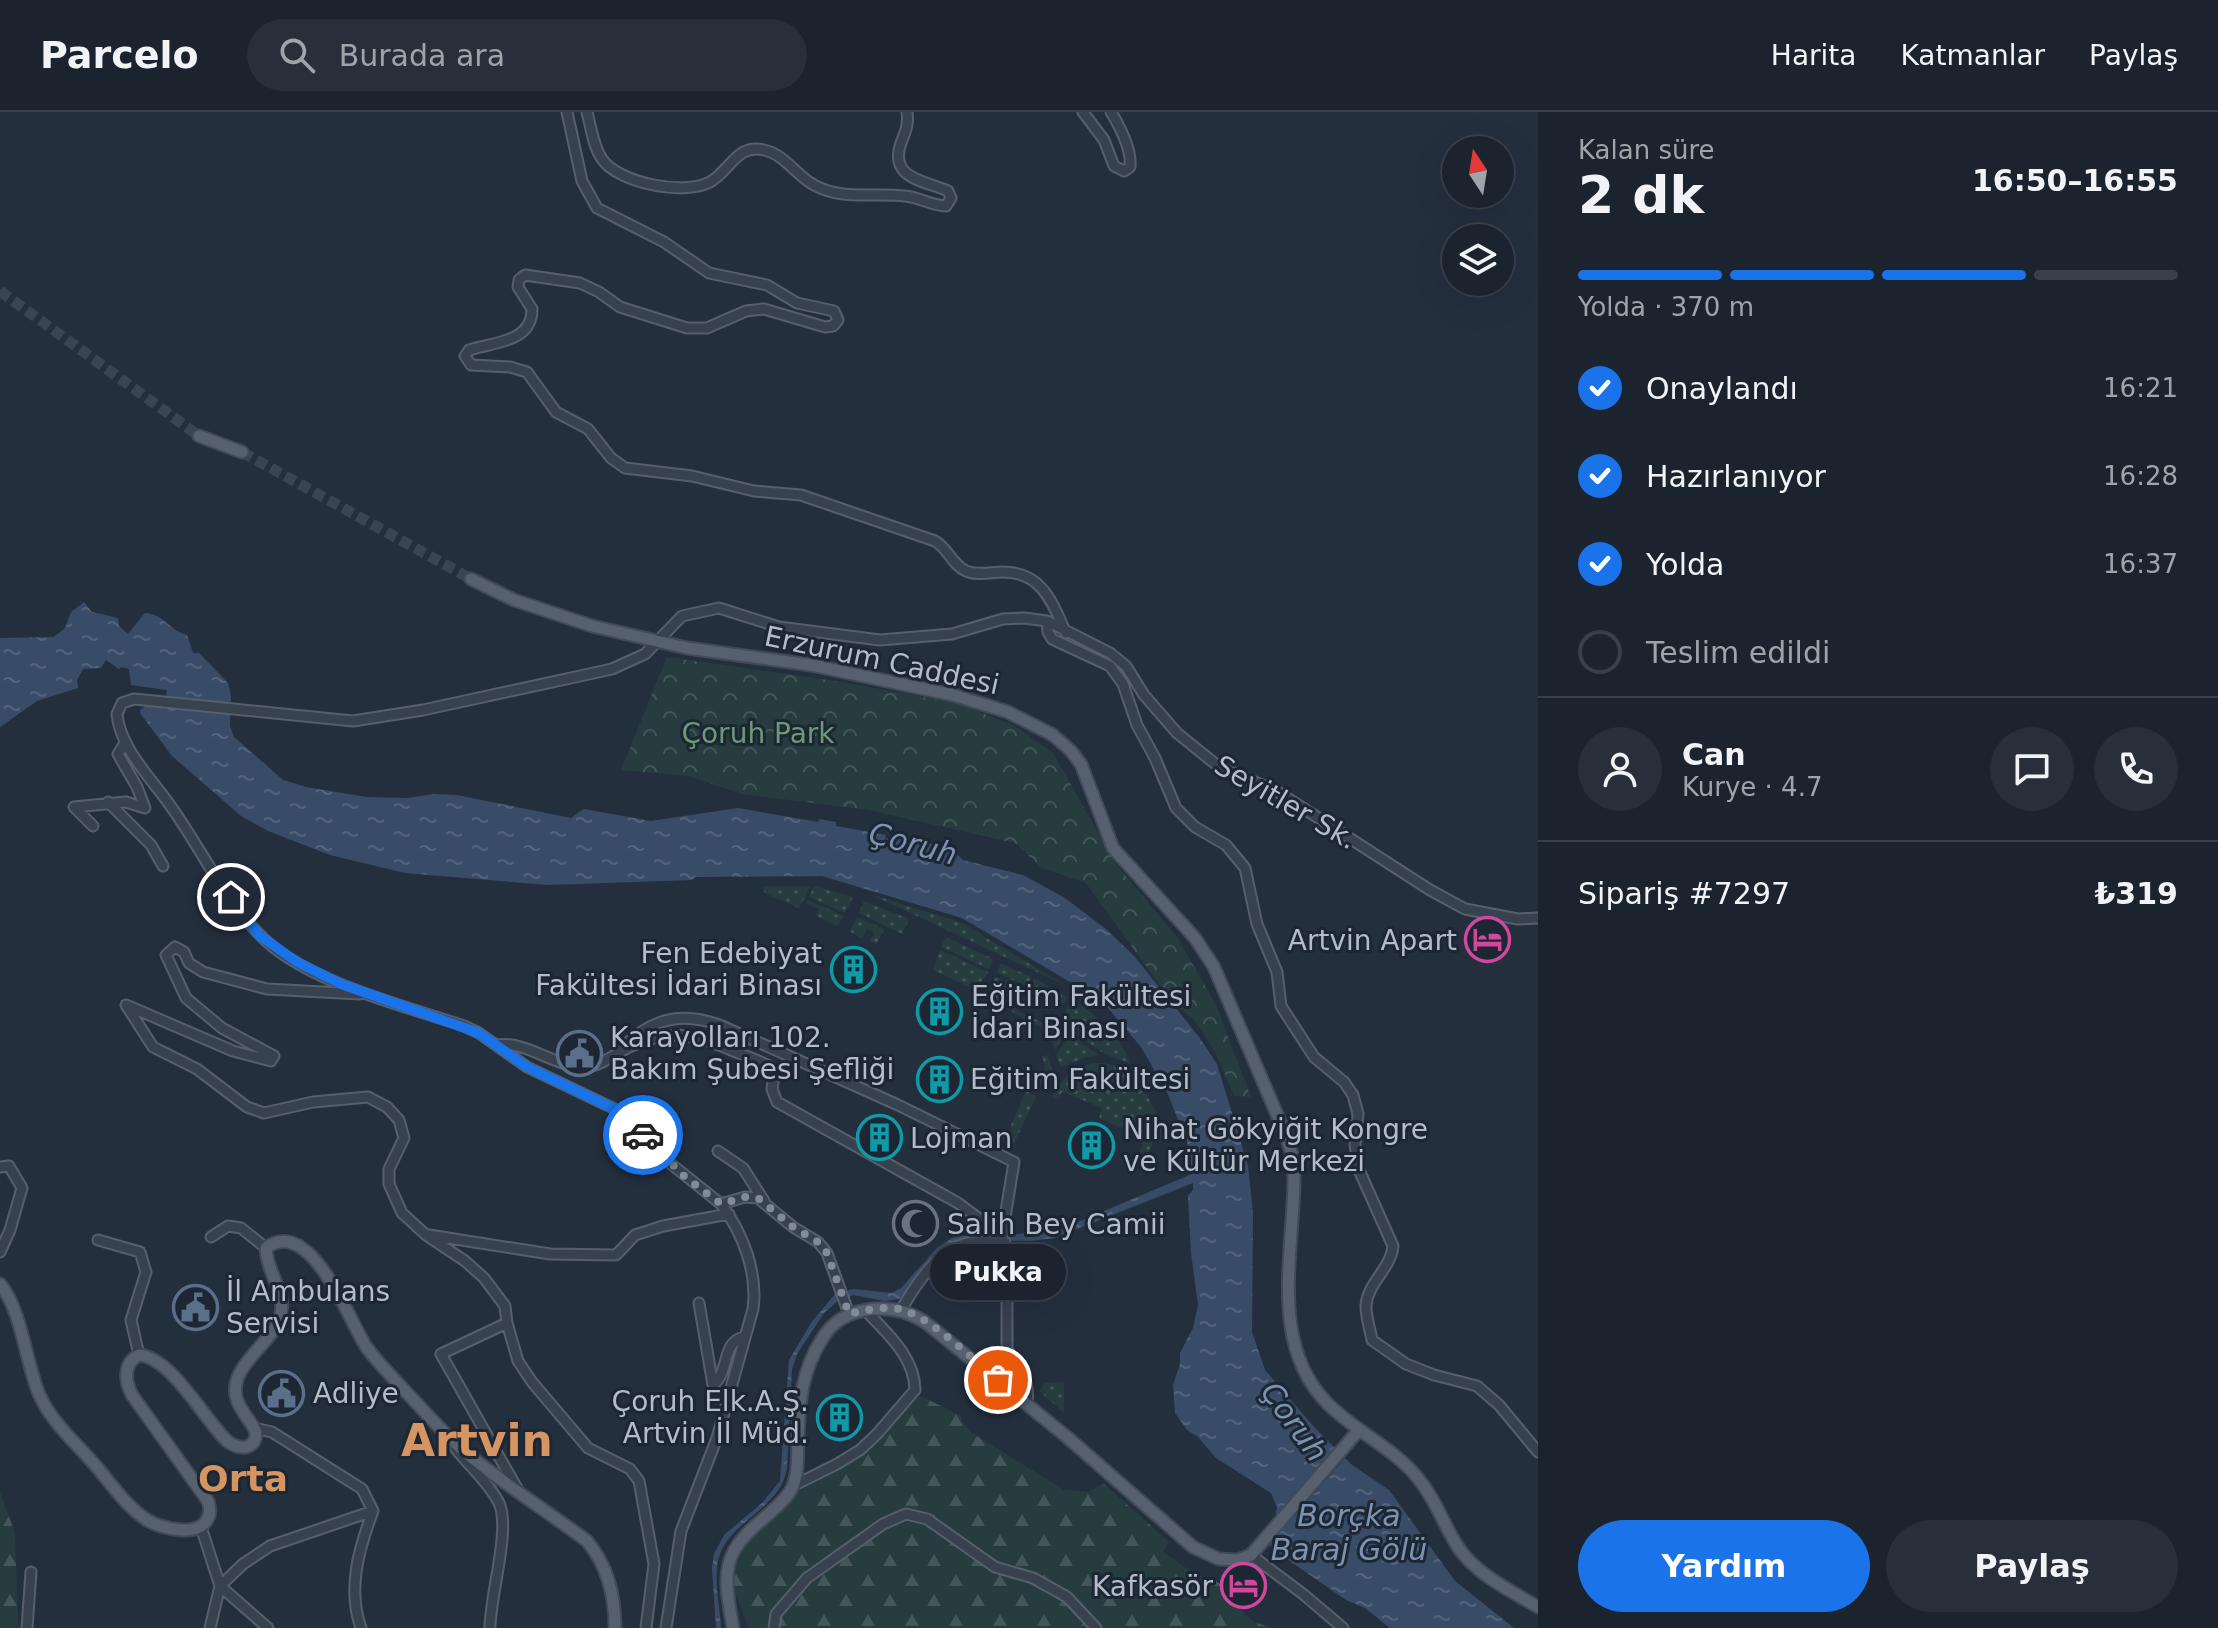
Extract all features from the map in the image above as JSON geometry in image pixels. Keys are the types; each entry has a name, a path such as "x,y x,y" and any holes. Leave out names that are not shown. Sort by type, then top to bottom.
{"main road":[{"path":"199,436 242,452"},
{"name":"Erzurum Caddesi","path":"471,579 530,606 592,626 657,641 811,665 974,700 1041,727 1071,751 1085,773 1102,826 1113,848 1195,938 1214,967 1227,992 1292,1155 1294,1192 1289,1287 1294,1342 1305,1370 1325,1402 1358,1431 1410,1468 1428,1492 1462,1552 1476,1568 1538,1607"},
{"path":"0,1284 11,1300 38,1392 58,1424 130,1506 150,1522 180,1530 201,1527 211,1512 205,1495 161,1438 128,1388 127,1367 130,1360 139,1355 153,1358 168,1370 214,1428 232,1445 249,1447 256,1438 254,1428 237,1401 236,1384 240,1373 275,1326 282,1310 266,1248 274,1242 288,1241 308,1254 337,1289 370,1352 445,1433 472,1457 587,1541 599,1555 610,1585 615,1628"},
{"path":"733,1628 725,1578 728,1560 743,1536 782,1502 793,1486 799,1405 807,1367 831,1326 849,1314 865,1310 901,1310 934,1329 1027,1404 1193,1547 1219,1559 1238,1560 1251,1555 1358,1431"}],"street":[{"path":"567,112 582,181 597,208 664,242 709,273 767,285 797,303 834,311 838,320 833,326 825,327 773,311 754,309 716,326 687,328 620,307 593,288 580,283 525,275 519,280 518,287 532,309 529,326 503,343 469,350 465,356 467,363 510,367 527,372 556,412 588,429 618,465 625,468 692,476 754,491 801,495 935,541 943,545 963,570 974,573 1023,573 1036,581 1052,603 1066,633"},
{"path":"587,112 602,159 626,177 668,187 693,188 714,180 738,154 760,148 776,154 803,178 825,190 854,196 908,196 946,206 951,198 948,191 915,180 907,175 900,162 900,146 908,127 907,112"},
{"path":"1083,112 1104,140 1114,166 1124,171 1130,167 1131,160 1111,112"},
{"path":"666,1628 681,1531 717,1438 753,1309 755,1290 741,1238 729,1214 721,1204 684,1176 619,1111 527,1067 464,1026 369,995 315,972 259,935 125,743 117,714 122,703 134,699 338,721 386,717 612,669 637,660 682,616 719,608 779,627 880,640 952,634 1003,619 1047,621 1046,629 1052,639 1110,666 1115,672 1176,808 1187,821 1226,845 1241,861 1248,875 1257,924 1277,972 1281,1006 1314,1057 1344,1082 1353,1095 1358,1114 1355,1145 1359,1170 1393,1246 1392,1257 1372,1288 1366,1304 1372,1340 1406,1364 1477,1386 1499,1405 1538,1452"},
{"name":"Seyitler Sk.","path":"1047,621 1110,653 1126,666 1144,695 1177,733 1218,766 1278,792 1430,890 1465,909 1518,919 1538,918"},
{"path":"93,826 74,807 126,802 145,808 118,754 125,743"},
{"path":"108,802 151,845 163,866"},
{"path":"369,995 267,989 203,972 189,963 184,952 175,947 166,955 186,998 222,1028 274,1056 271,1061 233,1051 126,1005 153,1047 197,1069 247,1107 264,1113 313,1102 368,1097 387,1107 399,1120 404,1138 389,1169 389,1184 402,1213 484,1278 505,1306 518,1361 532,1382 588,1448 630,1469 639,1481 654,1564 646,1628"},
{"path":"614,1055 652,1023 684,1019 714,1023 898,1105 1014,1162 1003,1239 1007,1348 1027,1382 1027,1404"},
{"path":"496,1045 513,1045 577,1066 593,1066 653,1037 679,1034 705,1039 765,1064 774,1075 772,1089 777,1102 933,1188 967,1209 1003,1239"},
{"path":"718,1151 743,1168 764,1201 793,1227 823,1247 849,1314"},
{"path":"0,1167 9,1166 22,1188 0,1252"},
{"path":"721,1204 745,1197 764,1201"},
{"path":"426,1235 550,1254 616,1255 635,1235 663,1226 729,1214"},
{"path":"211,1237 228,1226 241,1228 266,1248"},
{"path":"901,1310 924,1276 953,1249 975,1242 1003,1239"},
{"path":"98,1240 140,1252 146,1272 131,1320 139,1355"},
{"path":"699,1303 713,1385 722,1376 731,1345 744,1337"},
{"path":"793,1486 860,1450 913,1394 914,1378 905,1357 865,1310"},
{"path":"507,1323 441,1354 518,1490"},
{"path":"254,1428 272,1432 362,1489 373,1511 360,1547 355,1581 361,1628"},
{"path":"445,1433 492,1491 503,1514 490,1628"},
{"path":"210,1628 220,1586 243,1564 270,1546 373,1511"},
{"path":"774,1628 776,1614 813,1573 883,1524 906,1514 927,1519 995,1567 1033,1578 1067,1597 1096,1628"},
{"path":"201,1527 220,1586 268,1628"},
{"path":"1251,1555 1343,1628"},
{"path":"27,1628 31,1572"},
{"path":"776,1614 782,1628"}],"green space":[{"name":"Çoruh Park","path":"667,657 842,682 957,703 1015,726 1053,753 1116,864 1177,937 1216,1005 1251,1097 1234,1096 1215,1052 1195,1021 1169,998 1086,883 1042,868 1015,843 869,810 742,794 689,776 621,770"},
{"path":"763,886 811,886 799,908 765,893"},
{"path":"814,886 853,897 845,913 809,897"},
{"path":"872,895 960,922 1067,986"},
{"path":"808,900 844,916 837,926 816,916 819,909 806,903"},
{"path":"864,901 909,919 902,934 859,913"},
{"path":"857,917 884,929 877,944 870,941 874,933 867,929 862,938 850,932"},
{"path":"946,937 993,959 989,969 941,947"},
{"path":"940,950 988,972 980,984 973,982 968,986 933,970"},
{"path":"1001,963 1031,977 1027,986 997,973"},
{"path":"995,977 1025,989 1017,1004 1002,998 998,1006 991,1002 988,995"},
{"path":"1034,978 1067,997 1064,1004 1029,988"},
{"path":"1072,999 1106,1027 1130,1063 1106,1055 1061,1023"},
{"path":"1003,1002 1055,1030 1058,1027 1066,1032 1055,1050 1048,1031 1012,1012 1002,1005"},
{"path":"1070,1035 1099,1055 1061,1067 1056,1055"},
{"path":"1048,1055 1053,1075 1049,1084 1043,1082 1038,1092 1027,1087 1032,1077 1041,1075 1045,1066 1042,1057"},
{"path":"1097,1063 1110,1064 1133,1078 1157,1114 1165,1139 1151,1134 1150,1138 1154,1140 1147,1157 1140,1152 1144,1138 1099,1118 1102,1108 1063,1092 1058,1100 1052,1097 1070,1074"},
{"path":"1026,1091 1036,1096 1014,1144 1001,1138 1005,1130 1009,1130"},
{"path":"1064,1382 1064,1413 1039,1391 1045,1383"},
{"path":"921,1396 959,1415 969,1431 1064,1490 1089,1492 1103,1483 1169,1542 1163,1552 1195,1574 1228,1589 1224,1595 1254,1622 1273,1628 749,1628 732,1586 734,1571 747,1543 791,1502 797,1492 865,1453 910,1400"},
{"path":"0,1492 15,1533 18,1626 27,1628 0,1628"}],"water":[{"name":"Borçka Baraj Gölü","path":"84,602 92,612 118,618 119,626 128,634 145,613 157,616 187,635 193,653 199,653 228,683 230,726 234,737 283,780 306,787 367,797 457,795 571,818 584,809 651,821 738,808 818,822 819,819 836,822 836,826 886,835 885,838 898,841 899,838 949,847 963,860 1023,875 1065,898 1106,929 1135,957 1217,1064 1248,1166 1253,1214 1252,1332 1265,1370 1352,1465 1389,1490 1455,1581 1514,1628 1390,1628 1365,1608 1346,1600 1270,1546 1277,1508 1271,1493 1216,1458 1198,1437 1187,1430 1175,1413 1173,1385 1180,1353 1193,1328 1198,1305 1188,1196 1193,1190 1193,1183 1054,1238 1030,1241 965,1239 945,1249 899,1299 885,1301 853,1295 838,1301 824,1313 797,1354 792,1369 787,1468 783,1482 767,1503 736,1531 720,1554 717,1581 721,1628 716,1628 714,1554 724,1535 762,1503 780,1481 789,1360 811,1323 835,1294 853,1289 892,1293 901,1288 937,1248 955,1236 1010,1235 1061,1229 1192,1174 1190,1150 1167,1092 1141,1047 1102,1001 962,918 822,876 695,877 692,880 548,885 405,873 330,855 268,831 241,816 172,756 140,713 146,706 164,707 167,690 131,685 129,669 119,669 106,660 101,668 83,669 77,680 78,688 37,701 0,727 0,638 54,637 65,628 71,612"}],"pier":[{"path":"1334,1448 1345,1458 1267,1547 1271,1521"}],"tunnel":[{"path":"0,291 199,436"},
{"path":"242,452 471,579"}],"way so far":[{"path":"643,1135 684,1176 721,1204 745,1197 758,1198 793,1227 818,1242 827,1253 849,1314 865,1310 901,1310 925,1322 998,1380"}],"place":[{"name":"Artvin Apart","path":"1488,940"},
{"name":"Fen Edebiyat Fakültesi İdari Binası","path":"853,969"},
{"name":"Eğitim Fakültesi İdari Binası","path":"940,1012"},
{"name":"Karayolları 102. Bakım Şubesi Şefliği","path":"579,1053"},
{"name":"Eğitim Fakültesi","path":"939,1079"},
{"name":"Lojman","path":"879,1138"},
{"name":"Nihat Gökyiğit Kongre ve Kültür Merkezi","path":"1092,1145"},
{"name":"Salih Bey Camii","path":"916,1224"},
{"name":"İl Ambulans Servisi","path":"195,1307"},
{"name":"Pukka","path":"998,1380"},
{"name":"Adliye","path":"282,1393"},
{"name":"Çoruh Elk.A.Ş. Artvin İl Müd.","path":"840,1417"},
{"name":"Kafkasör","path":"1244,1586"}],"district":[{"name":"Artvin","path":"477,1441"},
{"name":"Orta","path":"243,1478"}],"route":[{"path":"231,897 259,935 297,962 369,995 479,1033 527,1067 619,1111 643,1135"}],"water label":[{"name":"Çoruh","path":"913,844"},
{"name":"Çoruh","path":"1294,1422"}]}
